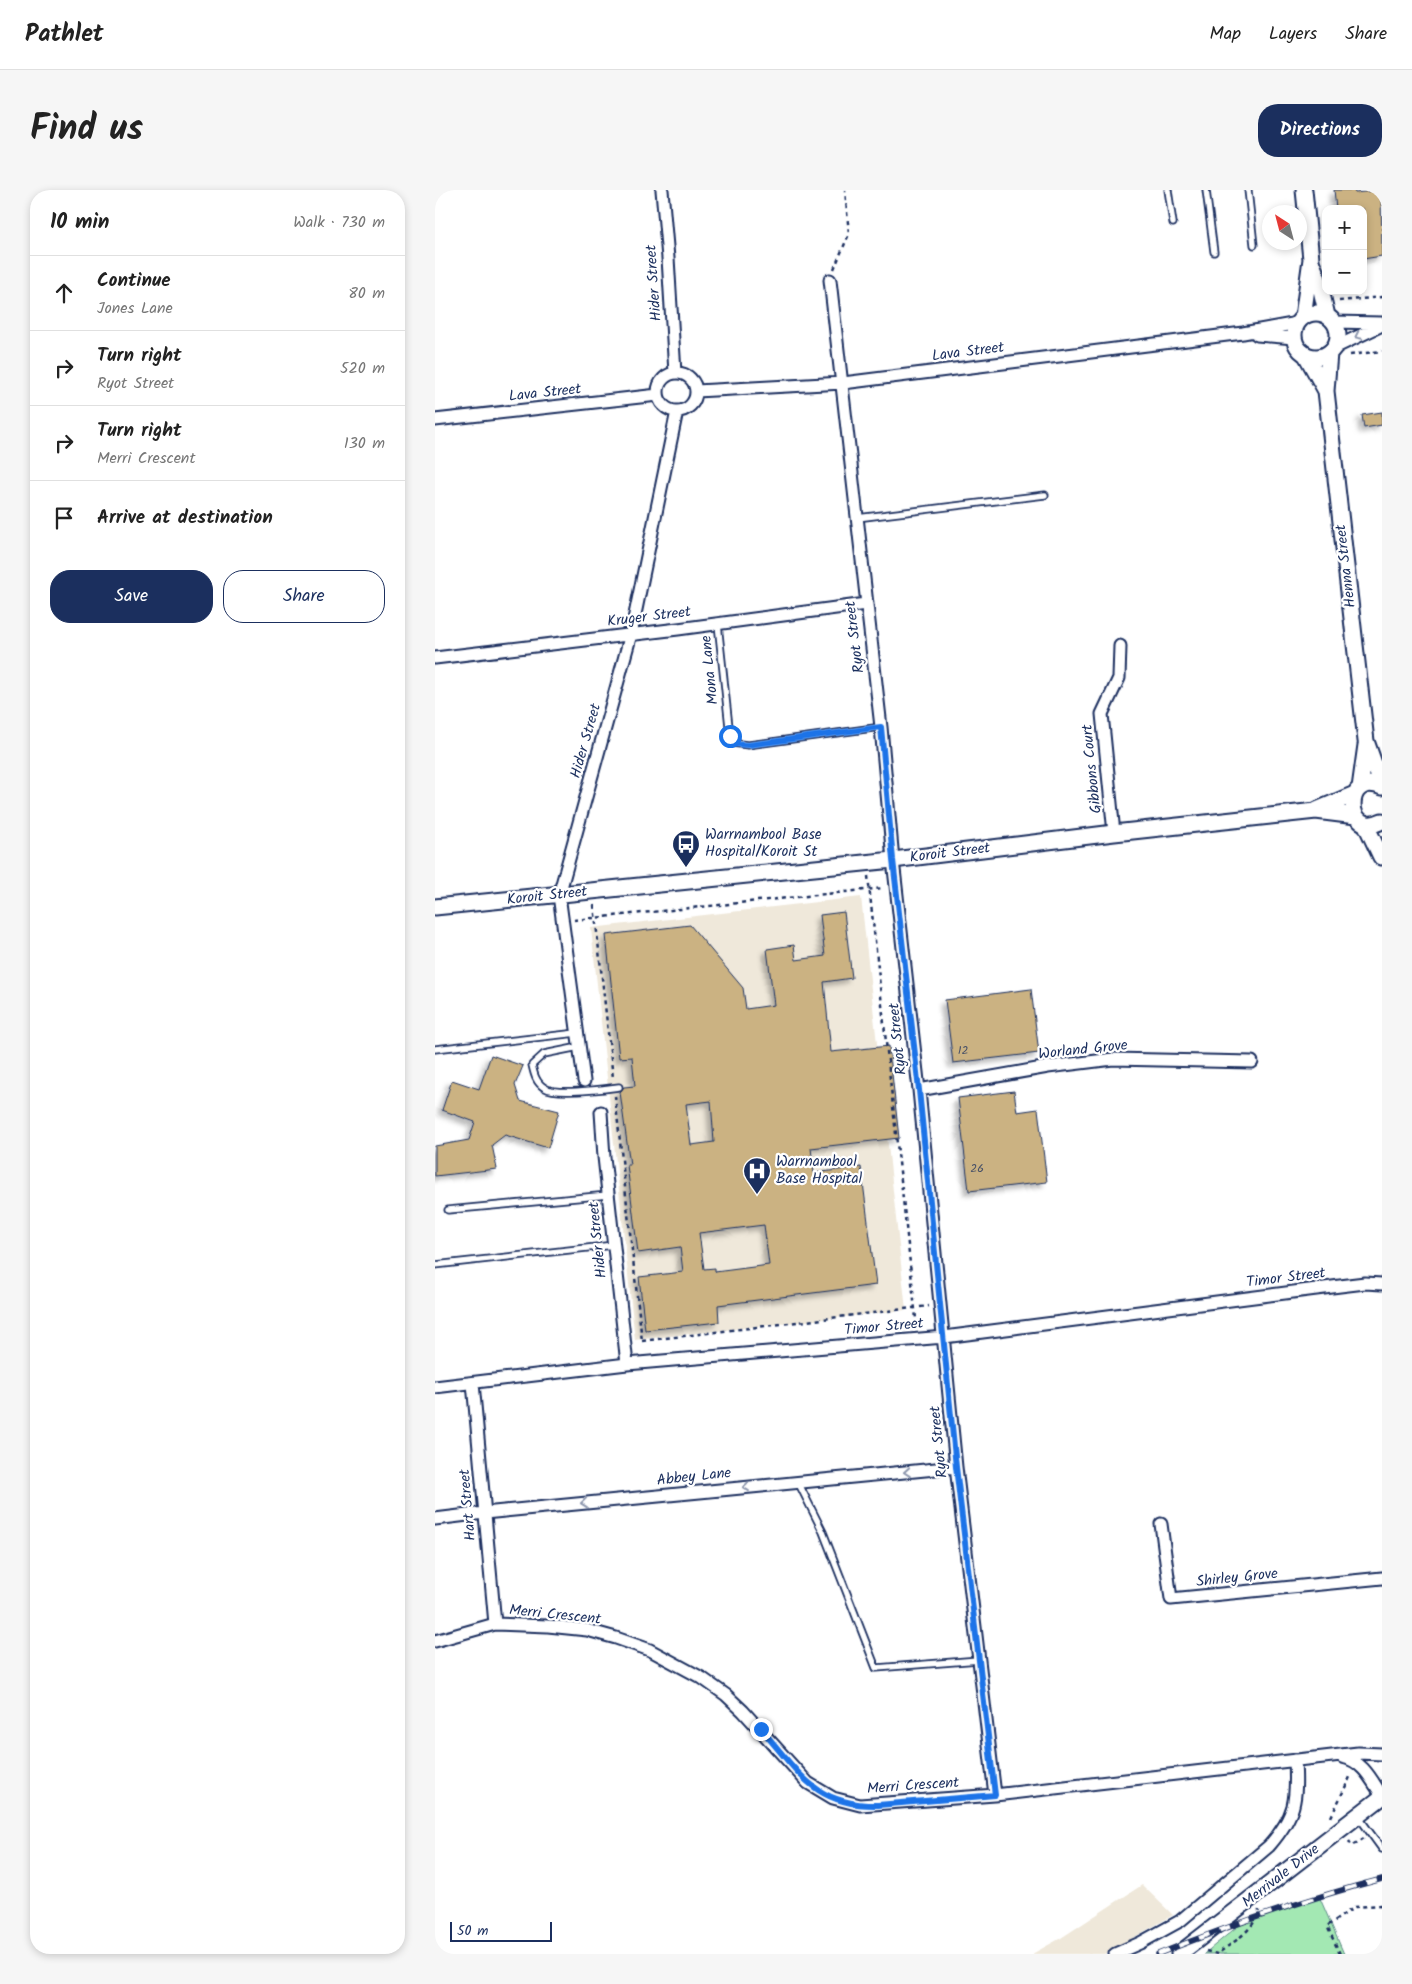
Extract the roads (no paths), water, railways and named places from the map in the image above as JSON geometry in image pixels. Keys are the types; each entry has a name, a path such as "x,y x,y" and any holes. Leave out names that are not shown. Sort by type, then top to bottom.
{"street":[{"name":"Hider Street","path":"662,190 675,373"},
{"path":"1304,190 1311,259 1329,313 1339,335 1331,353"},
{"path":"1311,259 1300,320 1294,338 1296,345 1306,354 1318,357 1331,353 1382,324"},
{"name":"Ryot Street","path":"830,280 881,727 956,1467 995,1795"},
{"path":"1300,320 1315,313 1329,313 1382,324"},
{"name":"Lava Street","path":"696,391 843,383 1243,333 1300,320"},
{"name":"Lava Street","path":"1243,333 1294,338"},
{"name":"Henna Street","path":"1331,353 1326,391 1366,741 1382,786"},
{"name":"Henna Street","path":"1306,354 1326,391"},
{"path":"675,373 687,376 692,380 696,391 689,407 677,411 663,405 658,395 662,380 675,373"},
{"name":"Lava Street","path":"435,420 658,395"},
{"name":"Hider Street","path":"584,1081 559,895 631,634 677,411"},
{"name":"Kruger Street","path":"435,658 866,604"},
{"name":"Gibbons Court","path":"1114,833 1102,714 1119,678 1120,646"},
{"name":"Henna Street","path":"1360,819 1352,805 1358,791 1366,741"},
{"path":"1358,791 1371,784 1382,786"},
{"name":"Koroit Street","path":"1315,811 1358,791"},
{"name":"Koroit Street","path":"435,907 866,863 1315,811 1360,819 1371,824 1382,821"},
{"path":"1360,819 1382,858"},
{"name":"Worland Grove","path":"919,1090 1048,1067 1113,1059 1252,1062"},
{"name":"Hider Street","path":"601,1112 608,1196 627,1364"},
{"name":"Timor Street","path":"1365,1283 1382,1276"},
{"name":"Timor Street","path":"435,1387 627,1364 944,1337 1365,1283 1382,1284"},
{"name":"Hart Street","path":"473,1383 495,1624"},
{"name":"Abbey Lane","path":"435,1519 956,1467"},
{"name":"Shirley Grove","path":"1161,1524 1171,1599 1382,1578"},
{"name":"Merri Crescent","path":"435,1641 495,1624 587,1630 624,1641 679,1664 702,1678 743,1711 807,1783 833,1798 860,1805 995,1795 1295,1760 1366,1753 1382,1754"},
{"name":"Merri Crescent","path":"1333,1757 1343,1757 1357,1762 1382,1796"},
{"path":"1115,1954 1140,1943 1180,1921 1269,1846 1279,1834 1292,1811 1297,1790 1295,1760"},
{"name":"Merrivale Drive","path":"1184,1950 1382,1796"}],"lane":[{"path":"1168,190 1173,222"},
{"path":"1206,190 1214,252"},
{"path":"1248,190 1255,245"},
{"path":"857,518 1045,495"},
{"name":"Mona Lane","path":"718,624 730,736 733,744 748,745 881,727"},
{"path":"435,1050 577,1033"},
{"path":"579,1047 545,1054 532,1065 534,1077 545,1089 564,1092 617,1088"},
{"path":"448,1210 608,1196"},
{"path":"435,1265 614,1245"},
{"path":"798,1482 823,1532 876,1668 979,1660"},
{"path":"1358,1816 1382,1849"}],"railway":[{"path":"1158,1954 1269,1913 1382,1879"}],"place":[{"name":"Warrnambool Base Hospital/Koroit St","path":"686,868"},
{"name":"Warrnambool Base Hospital","path":"757,1195"}]}
